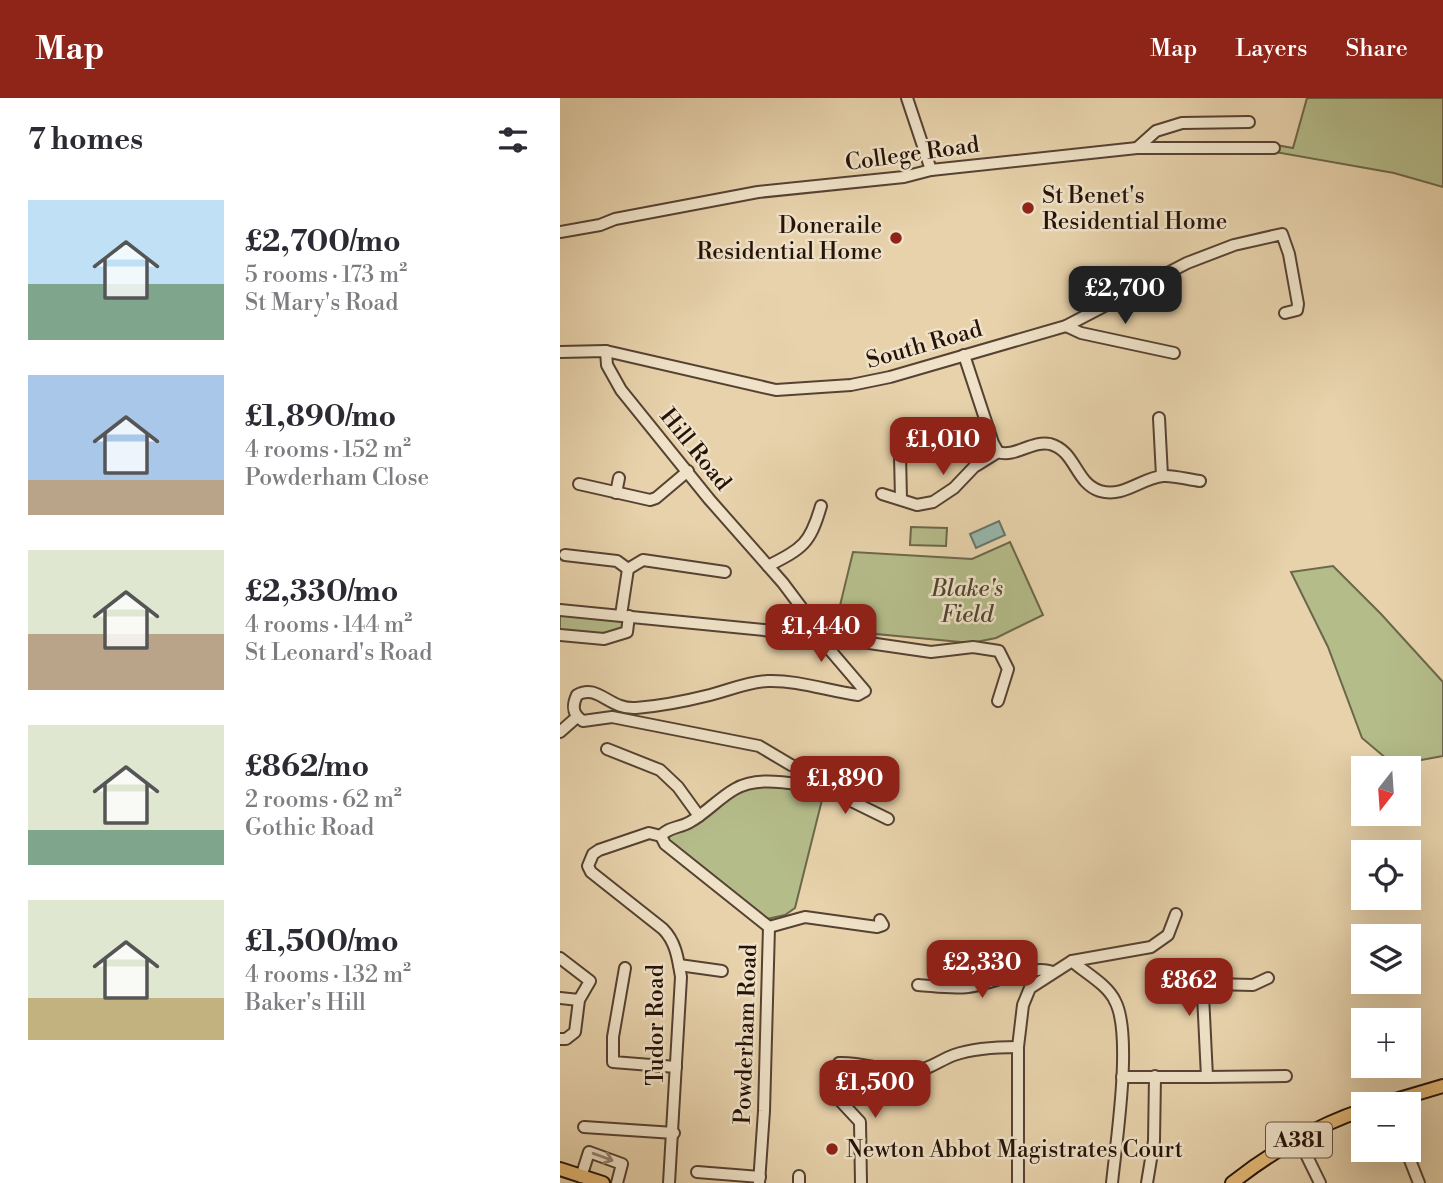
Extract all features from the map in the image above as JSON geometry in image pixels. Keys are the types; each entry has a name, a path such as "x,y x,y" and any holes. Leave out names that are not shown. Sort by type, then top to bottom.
{"main road":[{"path":"1421,1093 1443,1087"},
{"name":"A381","path":"1239,1181 1258,1163 1351,1114"},
{"path":"560,1169 599,1182"}],"street":[{"path":"907,98 930,170"},
{"path":"1137,148 1156,131 1182,123 1249,122"},
{"name":"College Road","path":"565,231 758,192 904,177 930,170 1137,148 1274,148"},
{"path":"560,238 565,231"},
{"name":"South Road","path":"560,352 606,351 776,390 851,385 890,377 1066,326 1187,262 1234,245 1282,234 1289,254 1298,304 1297,310 1285,313"},
{"path":"1066,326 1081,333 1174,353"},
{"name":"Hill Road","path":"606,351 607,365 616,383 768,566 813,623 820,636"},
{"path":"964,355 998,452 1004,454 1040,443 1054,445 1068,456 1088,485 1108,492 1126,490 1162,476 1200,481"},
{"path":"1159,418 1162,476"},
{"path":"901,499 900,455 935,451"},
{"path":"882,494 917,505 933,502 954,488 974,467 998,452"},
{"path":"579,484 650,500 688,471"},
{"path":"616,493 619,478"},
{"path":"768,566 794,552 813,533 821,506"},
{"path":"565,555 617,561 628,569"},
{"path":"628,569 643,560 725,572"},
{"path":"560,635 604,639 627,632 625,616 628,569"},
{"path":"560,610 820,636 931,652 973,647 999,651 1008,668 998,701"},
{"path":"820,636 865,691 858,695 848,694 769,681 744,684 679,702 627,708 605,700 596,692 585,690 574,702 577,717 583,721 612,716 759,746 816,776 818,782 860,806 888,818"},
{"path":"560,732 577,717"},
{"path":"607,749 660,770 678,787 699,817"},
{"path":"661,836 665,831 699,817 735,788 748,783 811,786 818,782"},
{"name":"Tudor Road","path":"661,836 649,833 599,850 593,853 588,866 591,872 671,936 681,977 669,1183"},
{"name":"Powderham Road","path":"661,836 665,844 769,927 760,1180"},
{"path":"1018,1183 1018,1047 1026,996 1030,988 1072,961 1151,947 1168,935 1176,914"},
{"path":"769,927 805,917 877,927 883,925 880,920"},
{"path":"560,958 590,981 579,1000 575,1032 566,1039 560,1039"},
{"path":"1072,961 1100,984 1117,1004 1123,1040 1122,1077 1112,1183"},
{"path":"678,965 722,971"},
{"path":"625,968 613,1037 613,1062 676,1067"},
{"path":"918,985 968,987 1013,977 1034,969 1052,972"},
{"path":"1207,1077 1203,995 1212,984 1254,985 1268,978"},
{"path":"560,998 579,1000"},
{"path":"861,1183 860,1122 832,1092 828,1082 839,1063 858,1063 912,1072 928,1069 937,1061 956,1054 981,1048 1018,1047"},
{"path":"1147,1183 1154,1141 1154,1076"},
{"path":"1122,1077 1286,1076"},
{"path":"584,1127 674,1133"},
{"path":"1300,1140 1320,1183"},
{"path":"581,1177 589,1152 622,1164 617,1183"},
{"path":"1411,1162 1419,1183"},
{"path":"696,1172 760,1180"}],"green space":[{"path":"1307,98 1443,98 1443,187 1394,173 1275,152 1276,145 1293,148"},
{"path":"911,527 947,528 946,546 910,545"},
{"name":"Blake's Field","path":"1010,542 1043,615 996,638 971,643 834,630 853,552 972,559"},
{"path":"1333,566 1443,682 1443,756 1421,760 1421,756 1383,756 1362,738 1328,647 1291,572"},
{"path":"560,615 625,622 623,629 604,636 560,631"},
{"path":"763,786 824,792 795,908 785,915 767,919 666,837 742,790"}],"water":[{"path":"999,521 1005,535 976,548 970,534"}],"place":[{"name":"St Benet's Residential Home","path":"1028,208"},
{"name":"Doneraile Residential Home","path":"896,238"},
{"name":"Newton Abbot Magistrates Court","path":"832,1149"}]}
